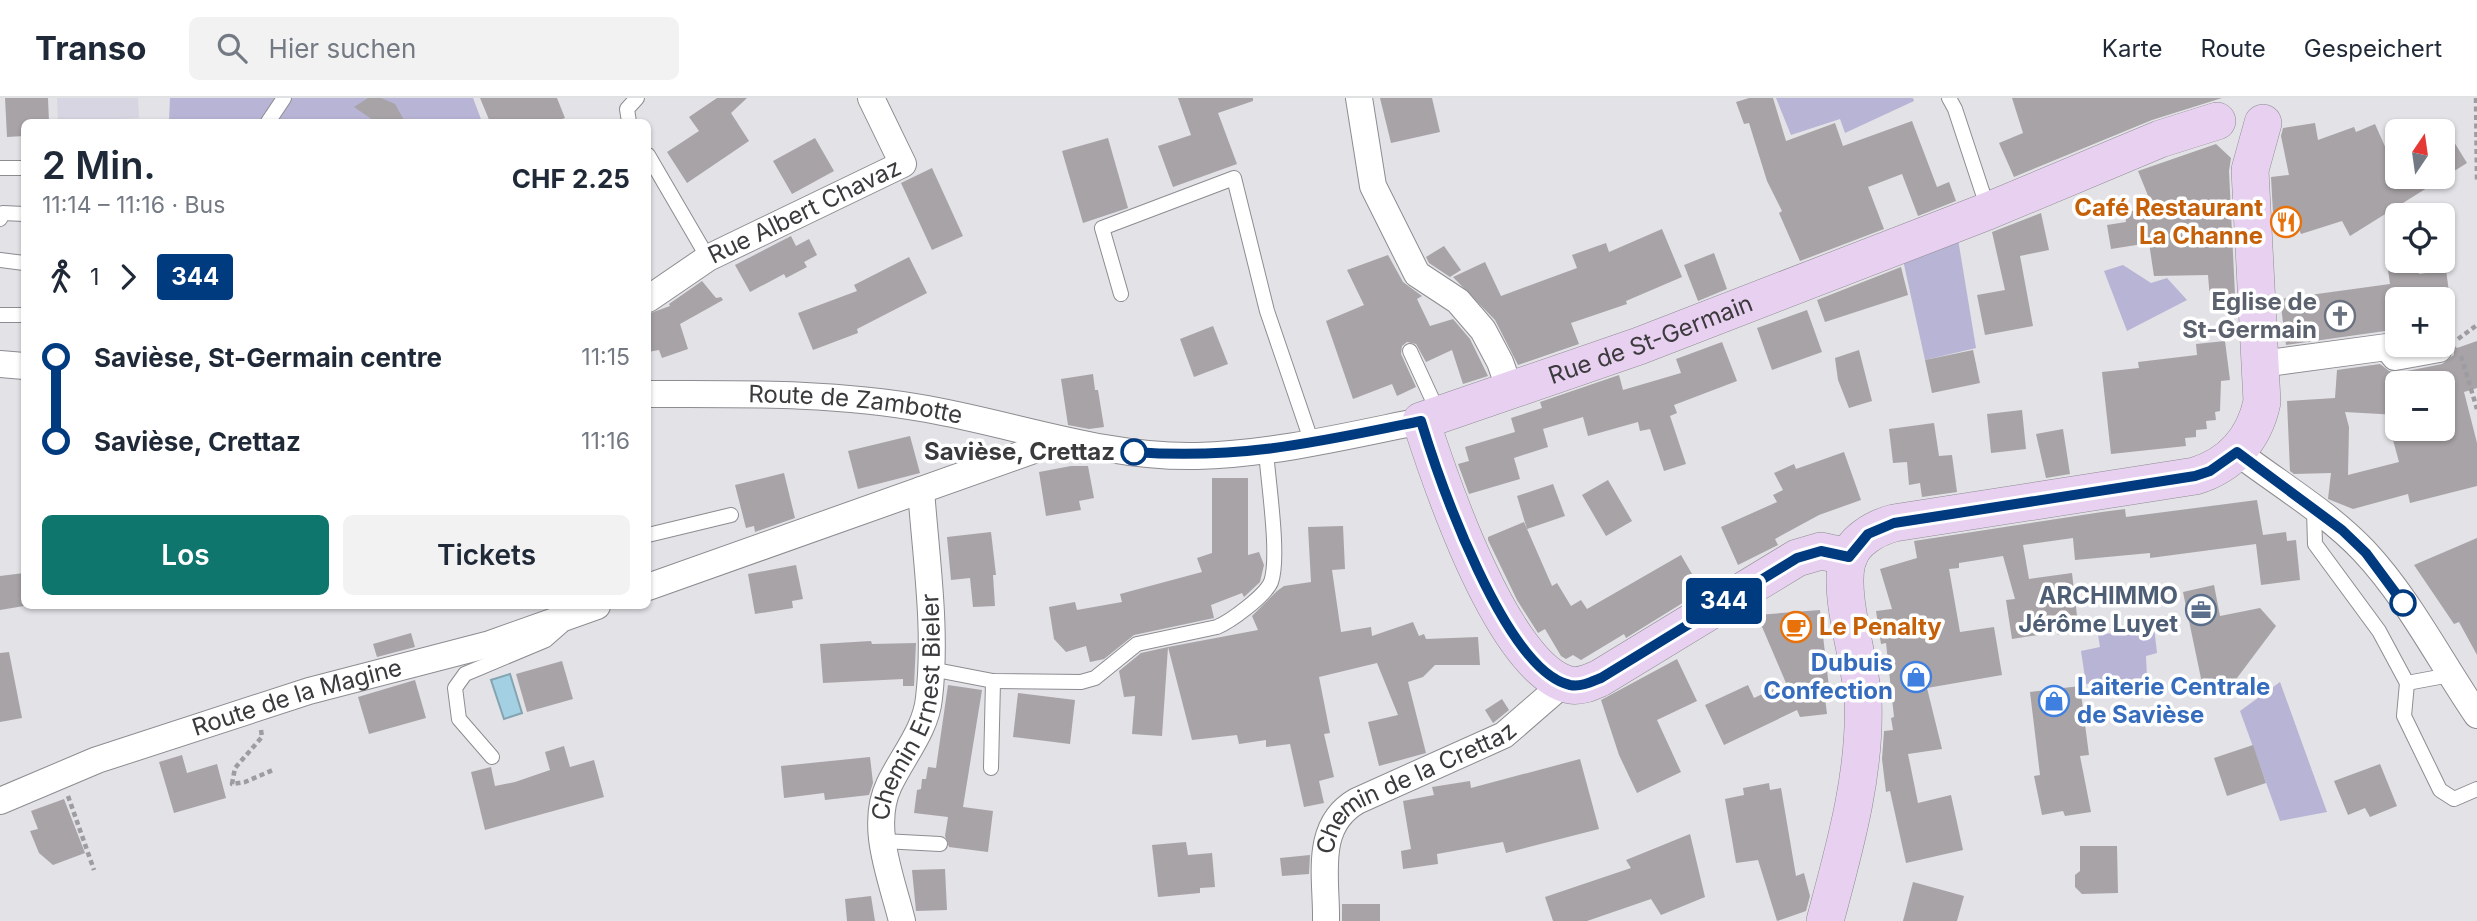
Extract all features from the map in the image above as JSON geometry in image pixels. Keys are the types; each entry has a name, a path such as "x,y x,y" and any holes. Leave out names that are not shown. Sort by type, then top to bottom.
{"street":[{"name":"Rue Albert Chavaz","path":"651,297 708,258 903,164 871,98"},
{"path":"1359,98 1373,186 1417,274 1458,301 1483,330 1500,362 1510,390"},
{"name":"Rue de St-Germain","path":"1062,440 1122,450 1195,456 1266,451 1430,418 1639,346 1989,211 2160,139 2249,111 2262,402 2258,419 2237,452 2210,471 2195,476 1894,523 1868,534 1849,557"},
{"path":"2262,364 2385,347"},
{"path":"0,364 21,366"},
{"name":"Route de Zambotte","path":"651,394 859,397 930,409 1062,440"},
{"path":"1430,418 1493,605 1517,640 1564,683 1578,685 1601,678 1797,558 1821,551 1849,557 1846,588 1863,701 1859,764 1825,921"},
{"path":"651,586 1062,440"},
{"path":"2237,452 2342,530 2366,553 2407,609 2477,715"},
{"name":"Chemin Ernest Bieler","path":"902,921 879,825 887,787 911,747 929,702 932,669 921,489"},
{"name":"Route de la Magine","path":"0,802 97,760 309,691 490,644 586,609"},
{"name":"Chemin de la Crettaz","path":"1326,921 1325,848 1332,826 1341,813 1357,801 1504,735 1564,683"}],"lane":[{"path":"270,119 284,98"},
{"path":"629,119 627,109 637,98"},
{"path":"1949,98 1989,211"},
{"path":"651,160 708,258"},
{"path":"0,168 21,168"},
{"path":"1122,294 1102,228 1234,178 1268,311 1312,443"},
{"path":"0,219 3,214 21,214"},
{"path":"0,260 21,263"},
{"path":"0,315 21,315"},
{"path":"1410,351 1430,418"},
{"path":"932,669 993,681 1061,683 1091,680 1130,648 1152,639 1217,627 1264,591 1272,578 1266,451"},
{"path":"2314,510 2315,544 2379,631 2407,682 2403,716 2440,790 2454,799 2477,789"},
{"path":"651,534 731,515"},
{"path":"492,757 459,719 455,688 465,674 546,640 586,609"},
{"path":"2407,682 2450,675"},
{"path":"991,768 993,681"},
{"path":"883,841 940,844"}],"path":[{"path":"2476,98 2477,180"},
{"path":"2477,325 2456,340 2477,409"},
{"path":"257,708 262,737 235,768 232,784 245,782 273,770"},
{"path":"61,775 94,870"}],"shaded area":[{"path":"57,98 138,98 139,118 58,119"},
{"path":"170,98 473,98 481,119 169,119"},
{"path":"1776,98 1913,98 1914,101 1845,133 1840,119 1791,135"},
{"path":"1958,239 1976,348 1925,360 1903,260"},
{"path":"2123,265 2151,283 2167,278 2187,300 2127,331 2104,271"},
{"path":"2154,627 2157,653 2146,656 2147,678 2086,684 2081,651 2100,647 2098,635"},
{"path":"2280,682 2327,812 2280,821 2240,711"}],"water":[{"path":"510,674 522,713 504,719 491,680"}],"building":[{"path":"5,98 48,98 49,119 21,119 21,136 7,137"},
{"path":"368,98 381,98 395,104 403,119 372,119 354,107"},
{"path":"480,98 557,98 565,118 562,119 489,119"},
{"path":"717,98 747,98 731,113 749,141 687,183 667,152 699,131 689,117"},
{"path":"1178,98 1253,98 1253,101 1218,113 1237,164 1173,187 1158,146 1191,135"},
{"path":"1380,98 1432,98 1440,132 1391,143"},
{"path":"1749,98 1773,98 1786,141 1835,123 1843,146 1912,121 1937,187 1949,182 1956,201 1918,216 1902,174 1868,187 1884,229 1800,261 1779,213 1782,211 1767,181 1749,123 1744,124 1736,102"},
{"path":"2012,98 2222,98 2152,120 2014,177 1999,143 2023,133"},
{"path":"2315,123 2318,140 2354,127 2356,132 2375,124 2385,146 2385,189 2425,189 2403,203 2385,203 2385,214 2350,236 2342,221 2301,234 2299,229 2274,231 2271,177 2289,175 2281,136 2283,128"},
{"path":"815,138 834,171 792,194 773,161"},
{"path":"1108,138 1128,208 1083,223 1062,151"},
{"path":"2216,144 2231,158 2229,171 2235,295 2210,299 2208,275 2154,276 2149,243 2111,249 2107,225 2126,222 2125,212 2153,208 2138,171"},
{"path":"2455,144 2467,163 2455,170"},
{"path":"932,168 963,236 932,250 901,183"},
{"path":"2041,213 2049,250 2020,256 2033,326 1985,335 1977,295 2005,290 1992,232"},
{"path":"1662,229 1682,277 1626,301 1627,304 1571,323 1579,344 1518,365 1495,320 1453,277 1485,262 1501,296 1577,268 1572,255 1606,243 1609,252"},
{"path":"791,236 796,246 809,239 817,255 804,262 807,267 786,278 784,274 750,292 735,265"},
{"path":"1444,246 1461,270 1450,277 1429,263 1426,257"},
{"path":"1714,253 1727,289 1698,301 1684,265"},
{"path":"1388,255 1403,282 1422,296 1417,299 1430,326 1453,319 1470,339 1488,376 1463,384 1452,350 1426,362 1416,344 1407,342 1402,346 1401,354 1416,387 1397,396 1392,384 1353,399 1326,321 1364,305 1347,270"},
{"path":"909,257 927,293 857,329 858,333 813,350 798,313 857,291 854,285"},
{"path":"1901,267 1908,295 1825,322 1817,300"},
{"name":"Eglise de St-Germain","path":"2388,273 2446,273 2448,287 2385,287 2385,331 2286,345 2280,299 2390,284"},
{"path":"702,281 716,298 721,297 723,300 680,324 688,349 662,358 659,350 651,351 651,313 670,306 669,304"},
{"path":"1807,310 1822,352 1772,370 1757,328"},
{"path":"1213,326 1228,364 1194,377 1180,339"},
{"path":"2225,341 2230,380 2221,381 2220,411 2215,412 2216,420 2206,421 2207,429 2196,430 2196,437 2185,438 2186,446 2111,454 2102,372 2139,368 2138,362 2197,355 2196,344"},
{"path":"2477,341 2477,388 2464,392 2477,443 2477,486 2410,503 2408,494 2353,509 2328,499 2331,473 2294,474 2290,471 2287,401 2335,398 2337,370 2380,364 2389,371 2385,371 2385,414 2345,412 2349,427 2348,475 2399,462 2393,441 2455,441 2455,371 2407,371 2442,364 2455,357 2455,346 2457,348"},
{"path":"1722,342 1737,381 1674,405 1677,413 1670,416 1686,464 1664,471 1650,429 1640,431 1638,422 1588,436 1583,417 1543,429 1548,447 1514,458 1520,479 1469,494 1458,464 1469,461 1465,447 1515,432 1511,418 1542,408 1540,402 1619,375 1623,390 1681,373 1676,359"},
{"path":"1859,350 1872,401 1849,408 1838,380 1835,358"},
{"path":"1973,350 1980,383 1932,393 1925,360"},
{"path":"1093,374 1104,427 1089,429 1068,425 1061,379"},
{"path":"2022,410 2026,449 1991,453 1987,414"},
{"path":"1934,423 1939,456 1952,455 1957,492 1922,497 1920,483 1909,485 1907,462 1893,463 1889,429"},
{"path":"2063,429 2070,474 2046,478 2036,434"},
{"path":"910,436 920,473 858,489 848,451"},
{"path":"1844,452 1861,500 1819,515 1775,539 1778,545 1738,565 1721,527 1777,502 1773,495 1783,490 1774,473 1794,464 1796,469"},
{"path":"1088,466 1094,498 1079,501 1081,510 1046,516 1039,472"},
{"path":"784,473 795,518 755,532 754,526 746,528 735,485"},
{"path":"1212,478 1248,478 1248,555 1259,552 1264,565 1260,582 1244,597 1242,593 1211,605 1214,618 1134,635 1104,659 1090,662 1086,646 1066,652 1054,639 1049,607 1075,602 1077,610 1122,602 1120,594 1202,572 1197,558 1212,553"},
{"path":"1608,480 1632,521 1606,536 1582,495"},
{"path":"1553,484 1565,516 1527,529 1517,496"},
{"path":"2257,500 2263,535 2286,532 2287,541 2296,540 2300,580 2261,585 2256,544 2150,558 2150,553 2075,560 2073,538 2023,545 2029,579 2072,573 2079,633 2058,635 2057,632 2012,639 2006,600 2015,599 2003,556 1959,563 1959,568 1949,569 1960,632 1994,627 2002,675 1927,688 1942,749 1908,754 1918,803 1951,795 1963,850 1906,863 1890,791 1886,792 1882,759 1884,731 1893,730 1891,718 1894,717 1886,643 1881,644 1876,611 1892,609 1880,569 1917,558 1914,541 2125,509 2126,517"},
{"path":"1524,522 1552,586 1557,583 1571,606 1581,600 1587,609 1681,555 1702,591 1626,638 1624,634 1581,660 1573,655 1566,659 1561,656 1545,629 1538,633 1517,600 1488,540 1488,537"},
{"path":"1343,526 1345,569 1332,570 1341,632 1371,627 1372,636 1413,622 1419,636 1424,634 1426,639 1478,637 1480,665 1435,665 1423,677 1408,682 1426,753 1379,766 1368,722 1398,715 1377,663 1319,677 1330,733 1324,734 1334,777 1319,781 1324,803 1304,807 1290,744 1266,747 1266,740 1239,744 1237,735 1192,740 1168,647 1258,630 1252,616 1277,591 1284,586 1311,582 1308,527"},
{"path":"991,532 996,575 993,575 995,606 973,607 970,578 951,580 947,537"},
{"path":"2477,538 2477,655 2459,622 2454,624 2414,565"},
{"path":"796,565 803,599 792,601 793,608 755,614 748,574"},
{"path":"21,573 21,606 0,610 0,576"},
{"path":"2214,585 2220,616 2260,608 2276,626 2234,682 2203,688 2183,592"},
{"path":"1820,610 1830,696 1825,698 1827,714 1800,717 1797,710 1724,745 1705,705 1748,685 1754,698 1786,683 1757,615"},
{"path":"411,633 415,647 377,657 373,644"},
{"path":"871,641 872,644 916,643 914,686 903,686 903,679 823,683 820,644"},
{"path":"1168,647 1162,736 1132,734 1135,696 1124,697 1119,671 1141,653"},
{"path":"9,652 22,718 0,722 0,653"},
{"path":"1677,659 1697,701 1657,720 1681,772 1637,793 1619,755 1601,700"},
{"path":"562,661 573,699 527,712 516,674"},
{"path":"415,680 426,718 369,734 358,697"},
{"path":"948,685 982,690 963,807 993,811 988,852 949,847 945,836 948,817 914,813 917,790 921,789 922,779 926,779 928,767 936,768"},
{"path":"2080,686 2089,755 2080,756 2091,812 2065,816 2063,811 2042,815 2034,776 2040,775 2030,692"},
{"path":"1018,693 1075,700 1070,744 1013,737"},
{"path":"1502,699 1509,710 1493,723 1485,710"},
{"path":"2253,745 2266,783 2227,796 2214,758"},
{"path":"564,746 570,767 594,760 604,797 485,830 471,772 491,767 495,786 515,782 550,770 545,752"},
{"path":"182,755 187,773 217,764 226,798 174,813 159,762"},
{"path":"870,757 873,783 869,795 825,800 824,793 784,798 781,766"},
{"path":"1580,759 1599,829 1506,853 1503,842 1437,854 1438,864 1403,869 1401,851 1411,849 1403,801 1434,795 1432,787 1470,781 1471,788"},
{"path":"2380,764 2397,806 2370,817 2365,808 2348,815 2334,781"},
{"path":"1769,783 1770,790 1781,788 1796,876 1804,873 1810,896 1806,911 1777,921 1758,860 1736,863 1725,799 1744,795 1743,788"},
{"path":"64,799 85,853 53,865 39,853 30,831 38,829 31,811"},
{"path":"1690,834 1705,897 1661,915 1651,899 1587,921 1553,921 1545,897 1631,868 1626,860"},
{"path":"1186,842 1188,855 1212,853 1215,887 1200,888 1200,893 1158,897 1152,845"},
{"path":"2080,846 2117,846 2118,893 2082,894 2075,887 2075,875 2080,871"},
{"path":"1310,855 1309,874 1282,876 1280,858"},
{"path":"945,869 947,910 916,911 912,870"},
{"path":"1913,882 1964,896 1957,921 1903,921"},
{"path":"871,896 875,921 847,921 845,899"},
{"path":"1342,904 1380,904 1380,921 1342,921"}],"bus line":[{"name":"344","path":"1134,452 1195,456 1266,451 1421,421 1475,563 1499,616 1540,664 1560,681 1574,685 1601,678 1797,558 1821,551 1836,552 1849,557 1862,539 1881,526 1939,513 2195,476 2226,462 2237,452 2342,530 2366,553 2403,603"}],"place":[{"name":"Café Restaurant La Channe","path":"2286,222"},
{"name":"Eglise de St-Germain","path":"2340,316"},
{"name":"Savièse, Crettaz","path":"1134,452"},
{"name":"ARCHIMMO Jérôme Luyet","path":"2201,610"},
{"name":"Le Penalty","path":"1796,627"},
{"name":"Dubuis Confection","path":"1916,677"},
{"name":"Laiterie Centrale de Savièse","path":"2054,701"}]}
